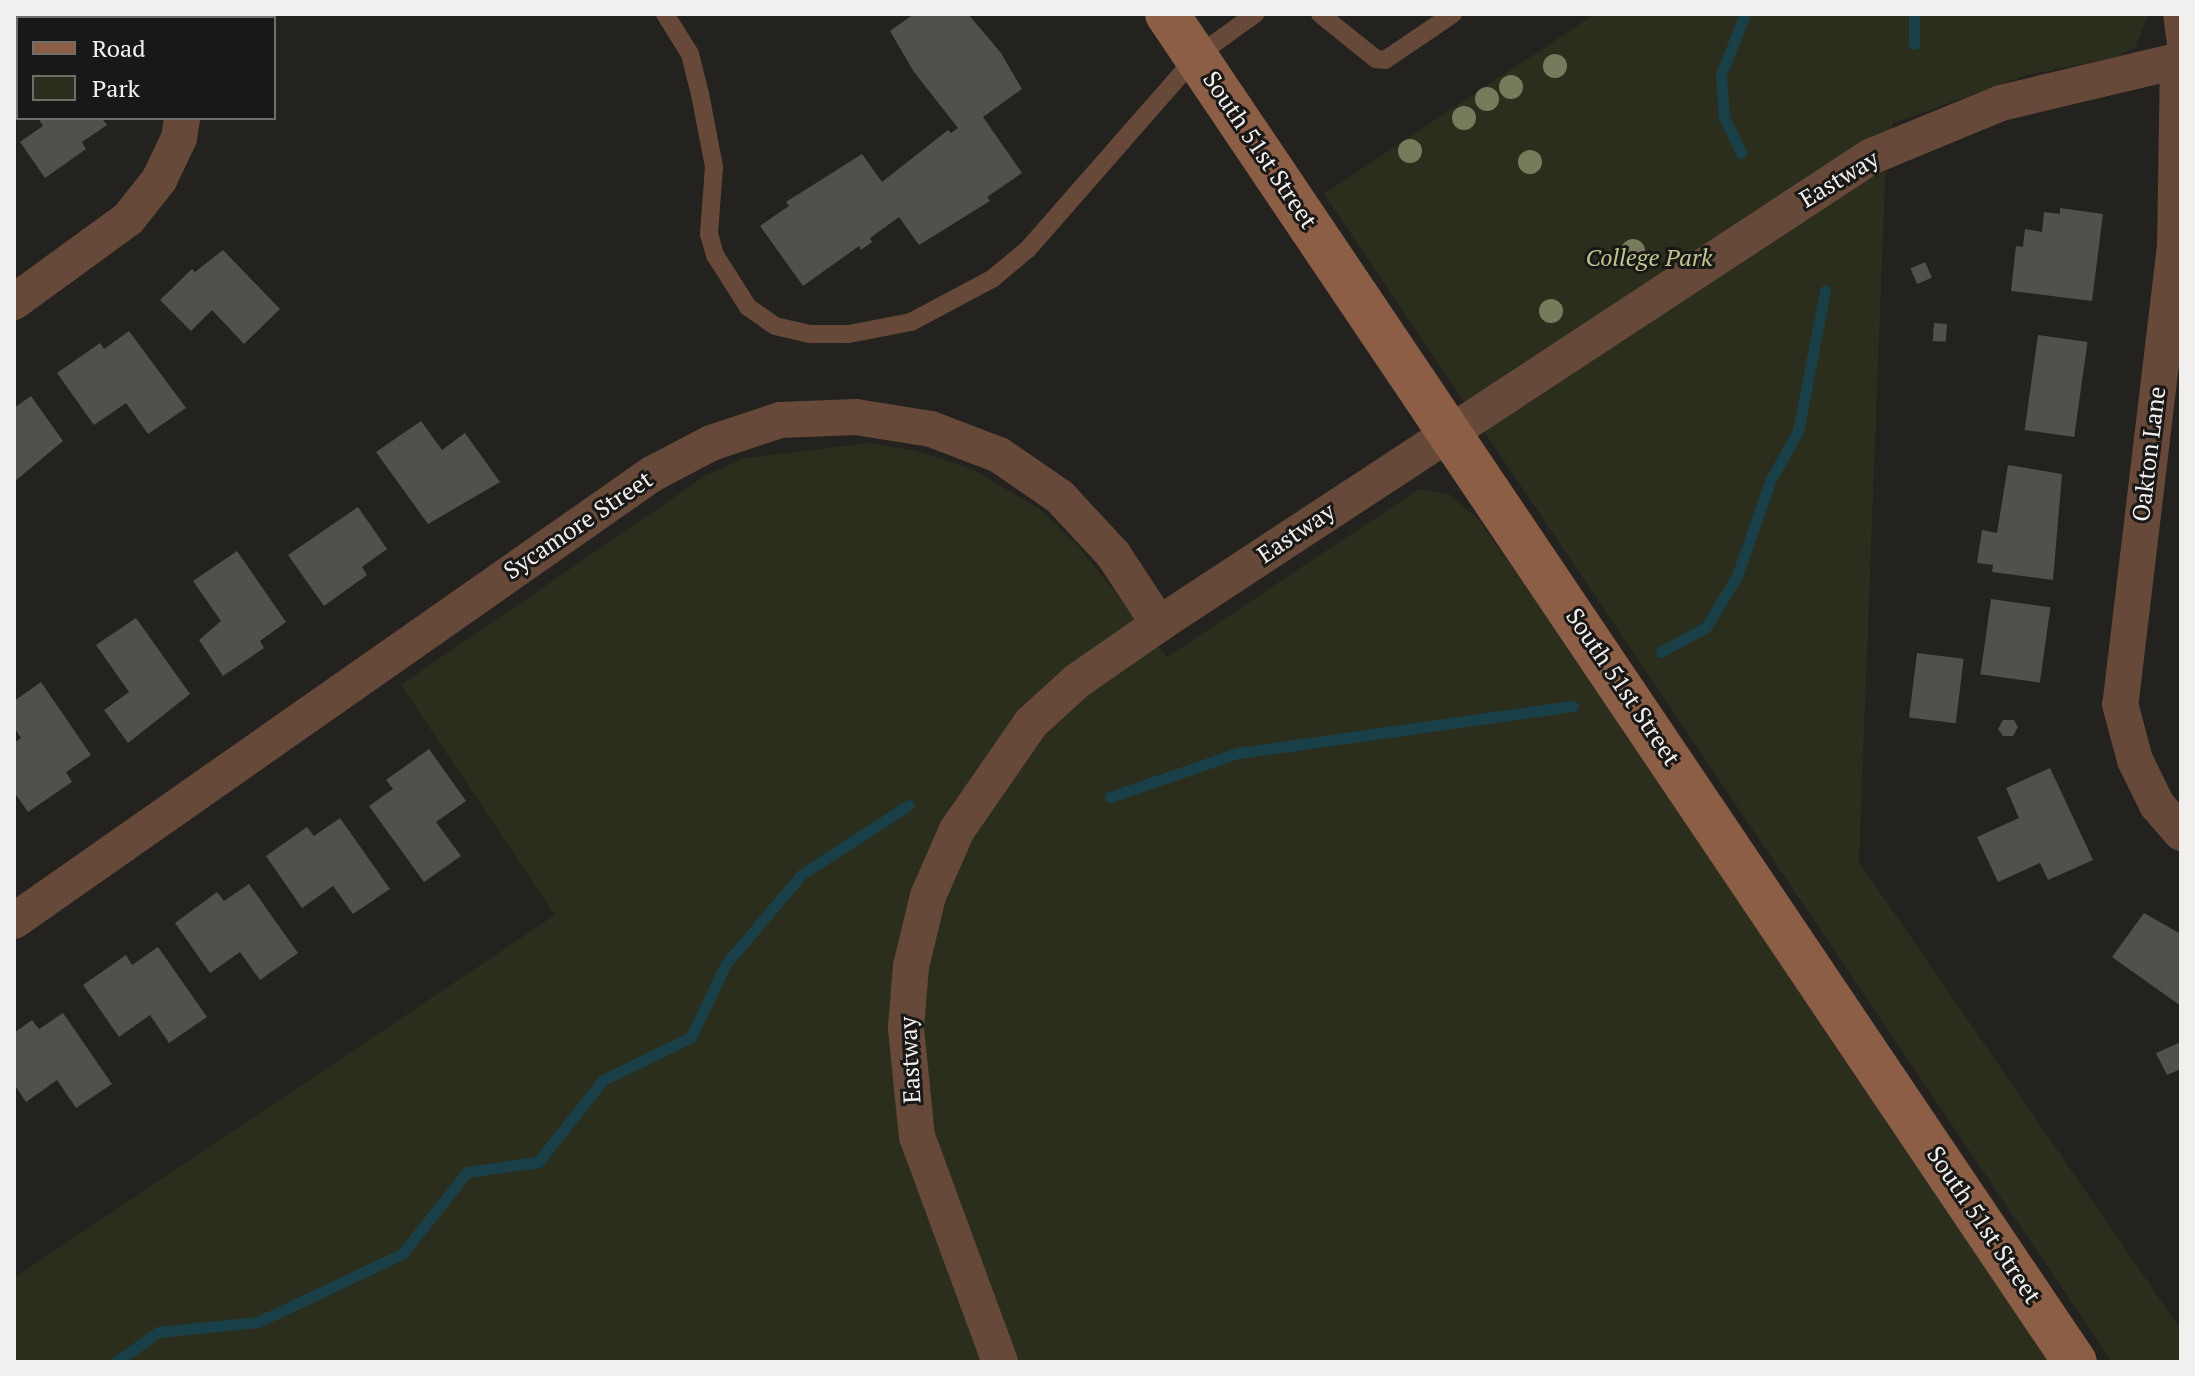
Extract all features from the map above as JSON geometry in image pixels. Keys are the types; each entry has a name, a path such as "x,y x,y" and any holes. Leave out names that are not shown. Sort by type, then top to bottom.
{"street":[{"name":"South 51st Street","path":"1167,14 1450,429 2075,1362"},
{"name":"Eastway","path":"1000,1362 917,1137 906,1028 911,966 928,896 957,830 993,771 1031,723 1077,681 1159,624 1450,429 1870,157 2001,103 2179,60"},
{"name":"Oakton Lane","path":"2179,60 2175,246 2120,704 2135,760 2157,805 2181,833"},
{"path":"14,302 128,219 159,180 179,138 182,120"},
{"name":"Sycamore Street","path":"14,921 652,474 711,443 780,420 856,417 931,429 999,455 1060,497 1113,554 1159,624"}],"lane":[{"path":"665,14 690,54 700,94 714,167 709,234 715,255 748,307 775,326 811,334 849,334 911,322 992,279 1028,249 1197,56 1255,14"},
{"path":"1320,14 1376,59 1385,60 1453,14"},
{"path":"2172,14 2179,60"}],"green space":[{"name":"College Park","path":"1595,14 2149,14 2135,47 2116,57 2027,75 1893,123 1885,181 1859,862 2181,1330 2181,1362 2112,1362 1324,194"},
{"path":"869,443 916,451 972,469 1041,510 1077,545 1167,657 1419,489 1449,494 1479,520 1608,704 2049,1362 14,1362 14,1278 555,915 401,685 705,476 745,458"}],"building":[{"path":"914,14 968,14 1001,53 1022,89 983,117 1022,173 987,197 990,201 919,245 899,217 870,238 872,242 861,250 859,246 803,286 760,226 789,206 786,202 862,154 882,182 948,130 951,133 958,128 914,72 890,31"},
{"path":"39,120 103,120 107,125 82,142 86,149 45,178 20,142 43,126"},
{"path":"2060,208 2103,214 2092,301 2011,291 2016,246 2023,247 2025,229 2042,232 2044,212 2060,214"},
{"path":"223,250 280,309 244,344 212,310 191,331 160,300 192,269 195,272"},
{"path":"1925,262 1932,278 1917,284 1910,269"},
{"path":"1934,323 1947,324 1946,342 1933,341"},
{"path":"129,331 186,408 148,434 126,403 94,425 57,373 100,343 104,349"},
{"path":"2038,335 2088,342 2074,437 2025,430"},
{"path":"31,396 63,441 14,482 14,408"},
{"path":"421,421 442,450 465,433 500,482 428,524 376,452"},
{"path":"2008,465 2062,474 2053,580 1992,572 1993,565 1977,563 1982,530 1997,533"},
{"path":"358,507 387,549 362,567 367,575 324,606 288,555"},
{"path":"237,551 286,622 260,641 264,648 223,676 199,640 221,621 193,581"},
{"path":"1991,599 2050,607 2040,683 1980,674"},
{"path":"136,618 190,694 128,743 104,710 129,692 96,645"},
{"path":"1917,653 1964,659 1956,723 1909,718"},
{"path":"41,682 91,755 66,772 72,782 28,812 14,792 14,743 21,738 14,727 14,701"},
{"path":"2003,720 2014,720 2018,727 2013,736 2003,736 1998,729"},
{"path":"429,749 466,801 436,822 461,856 424,882 369,806 393,789 386,780"},
{"path":"2050,768 2093,860 2048,880 2040,863 1998,882 1977,837 2019,818 2006,788"},
{"path":"340,818 390,889 353,914 333,886 302,908 266,856 307,827 314,836"},
{"path":"249,884 298,953 260,980 240,952 210,973 175,923 217,892 224,901"},
{"path":"2144,913 2181,934 2181,1006 2112,957"},
{"path":"158,947 207,1017 169,1043 150,1015 119,1037 83,985 126,955 132,965"},
{"path":"63,1013 112,1084 76,1108 57,1080 26,1102 14,1084 14,1033 32,1020 39,1029"},
{"path":"2181,1042 2181,1069 2167,1075 2156,1053"}],"waterway":[{"path":"1741,153 1724,117 1721,75 1745,14"},
{"path":"1914,14 1914,44"},
{"path":"1661,652 1706,627 1737,576 1770,481 1798,431 1825,291"},
{"path":"1110,797 1238,753 1573,706"},
{"path":"116,1362 158,1332 258,1322 402,1254 467,1172 538,1162 603,1080 691,1037 725,965 802,874 909,805"}]}
